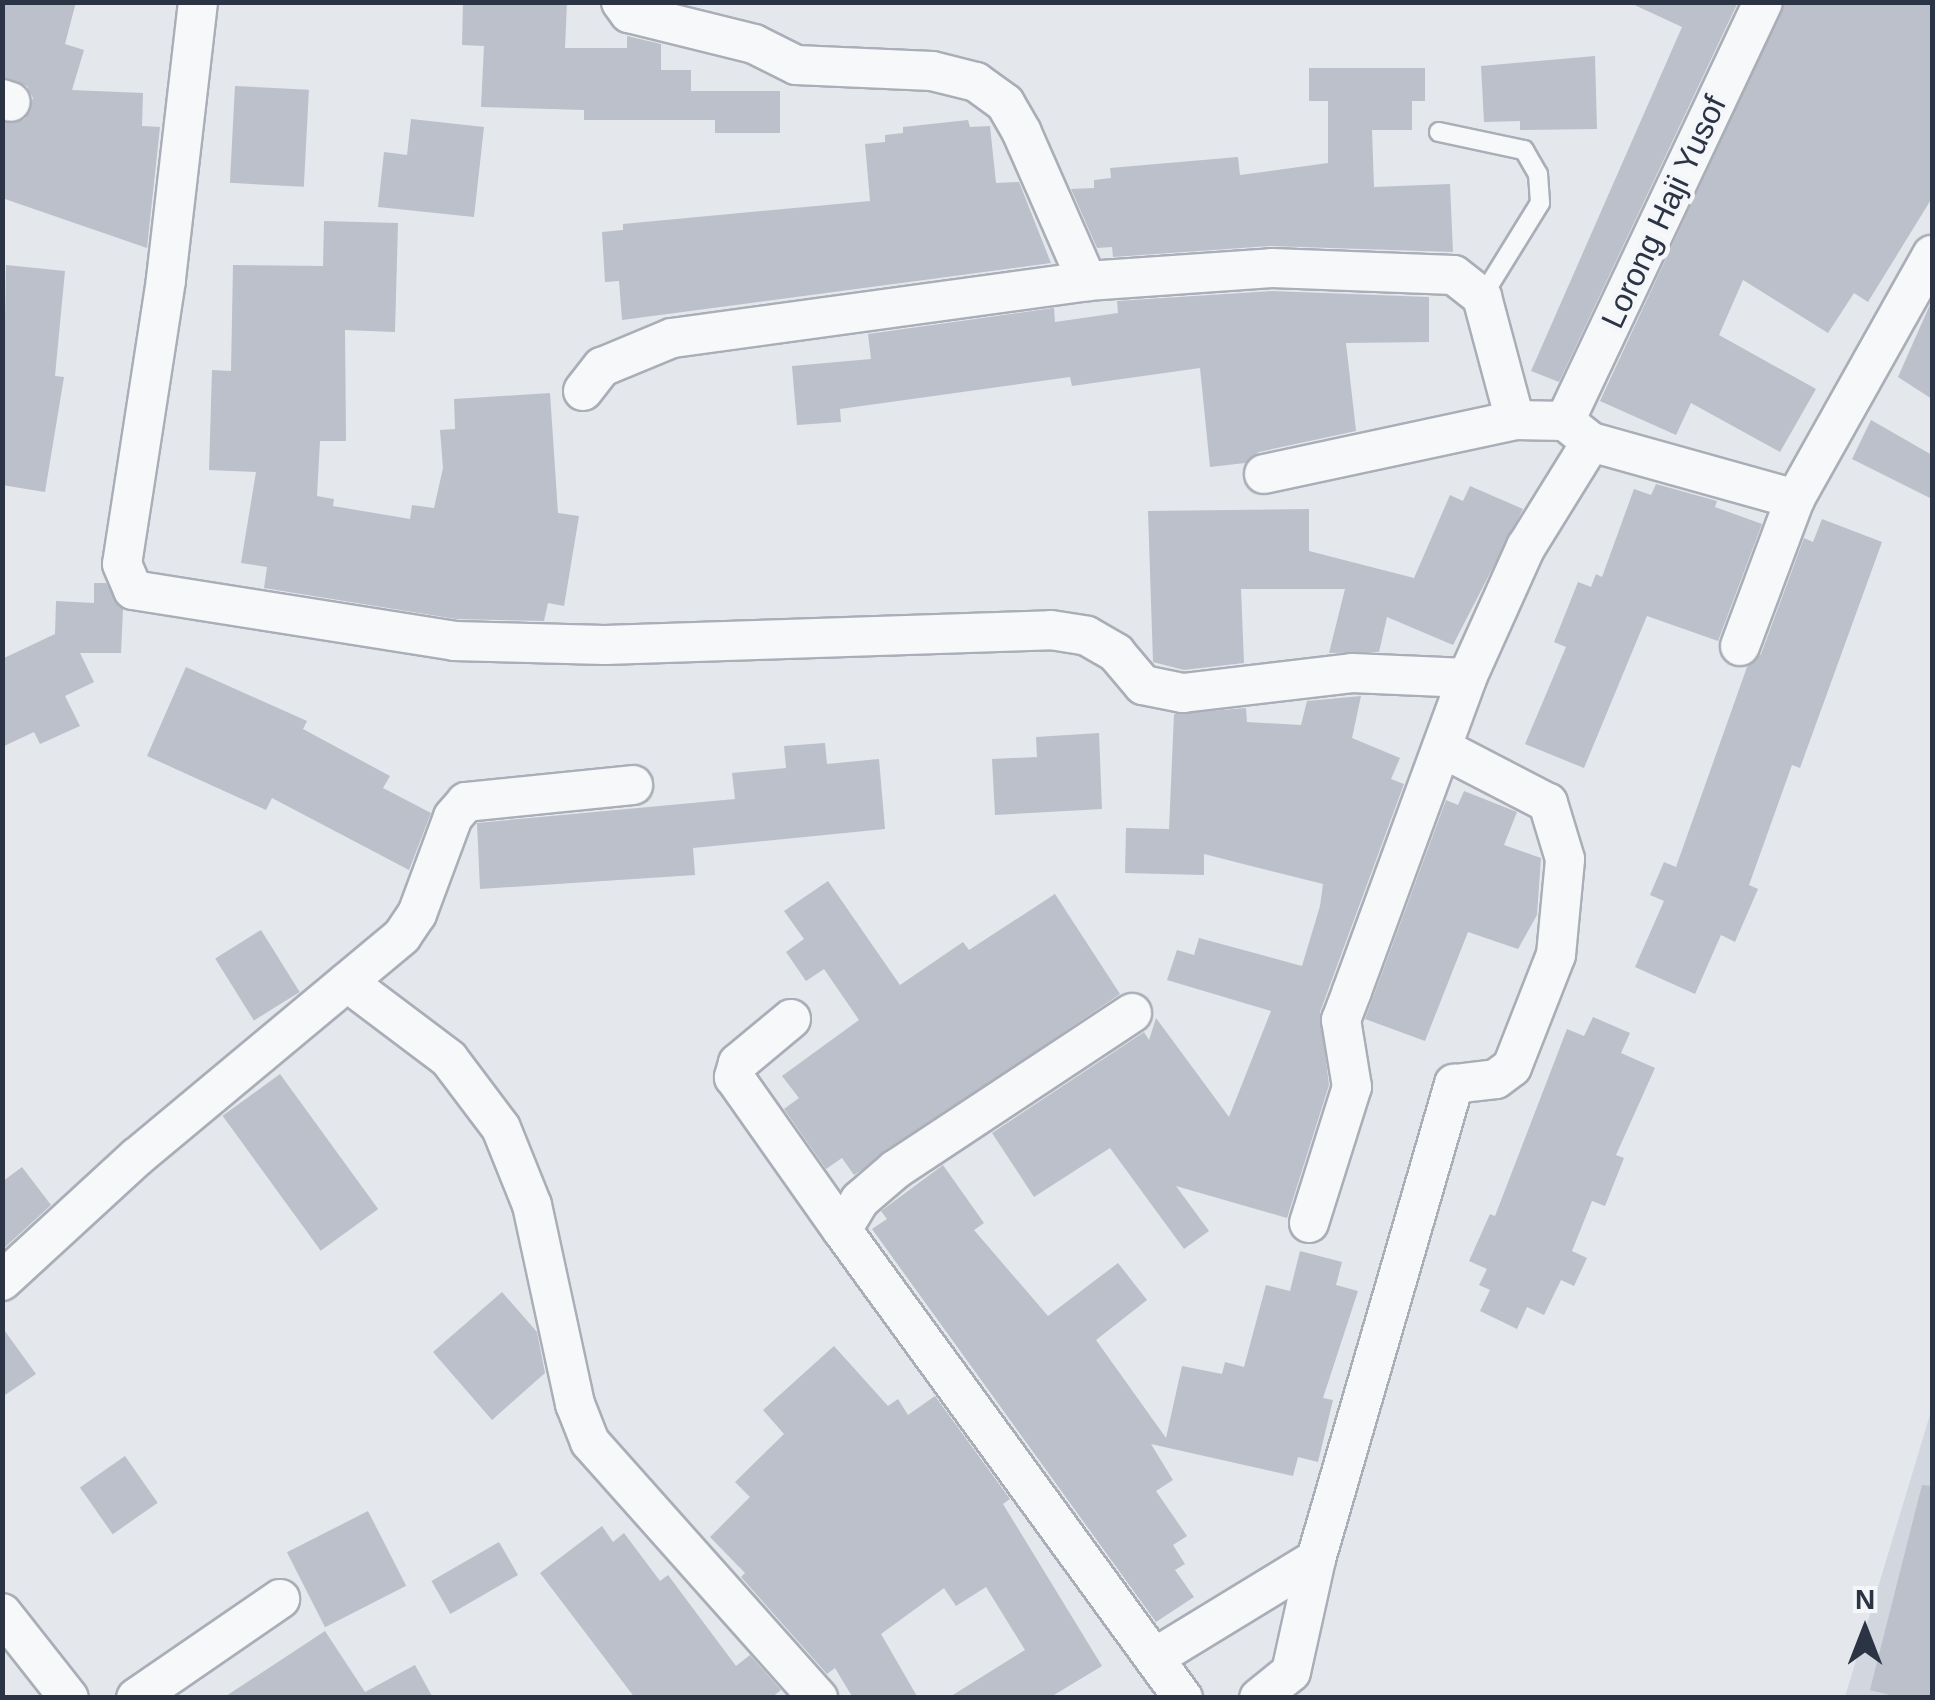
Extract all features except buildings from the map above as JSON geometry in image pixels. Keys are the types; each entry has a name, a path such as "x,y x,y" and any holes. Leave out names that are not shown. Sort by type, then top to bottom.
{"street":[{"path":"198,2 166,280 122,564 133,590 454,641 605,646 1051,630 1088,636 1116,654 1144,685 1183,693 1352,673 1467,678"},
{"path":"621,2 629,12 754,44 796,65 932,71 976,82 1005,103 1022,133 1087,281"},
{"name":"Lorong Haji Yusof","path":"1309,1223 1352,1087 1341,1020 1467,678 1763,2"},
{"path":"1740,646 1795,500 1932,254"},
{"path":"583,391 612,361 672,338 1087,281 1272,268 1391,271 1454,274 1482,297 1515,420"},
{"path":"1264,474 1515,420 1578,431 1795,500"},
{"path":"1259,1698 1292,1672 1316,1560 1444,1109 1454,1084 1496,1079 1512,1067 1556,955 1565,859 1548,803 1444,749"},
{"path":"2,1281 137,1158 347,982 418,914 453,817 466,802 633,786"},
{"path":"347,982 449,1059 501,1128 532,1204 575,1404 590,1442 818,1698"},
{"path":"842,1230 860,1200 896,1169 1132,1013"},
{"path":"792,1019 738,1063 734,1078 1183,1698"},
{"path":"1154,1658 1316,1560"},
{"path":"136,1698 280,1599"},
{"path":"2,1612 69,1698"}],"lane":[{"path":"1440,132 1524,150 1538,174 1540,202 1482,297"}],"shaded area":[{"path":"1932,1408 1932,1697 1845,1697"}]}
